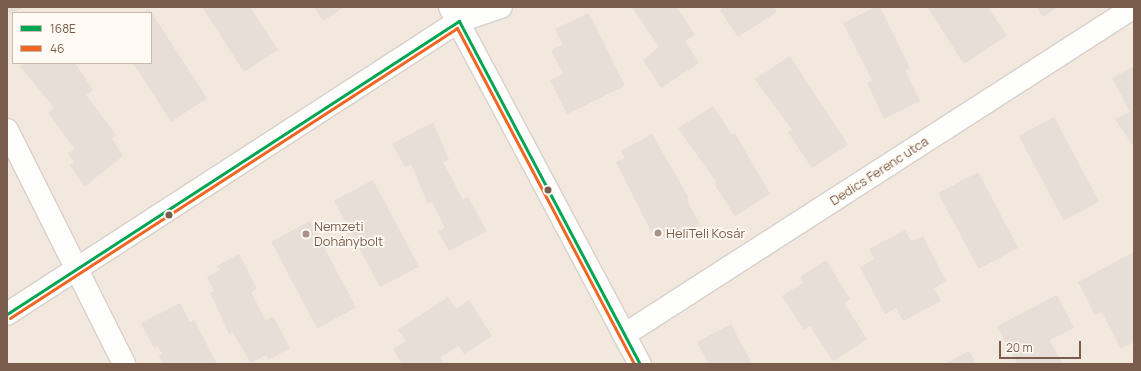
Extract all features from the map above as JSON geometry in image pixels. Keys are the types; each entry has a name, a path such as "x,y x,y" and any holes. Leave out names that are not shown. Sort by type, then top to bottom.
{"street":[{"path":"7,314 76,270 454,14 501,7"},
{"name":"Dedics Ferenc utca","path":"624,335 1134,7"},
{"path":"454,14 640,364"},
{"path":"7,130 124,364"}],"shaded area":[{"path":"7,7 1134,7 1134,364 7,364"}],"building":[{"path":"7,7 24,7 15,12 12,12 10,15"},
{"path":"202,7 250,7 278,50 244,72"},
{"path":"314,7 344,7 323,21"},
{"path":"632,7 677,7 695,35 685,41 699,63 661,88 643,60 659,47"},
{"path":"724,7 773,7 777,12 738,37 720,10"},
{"path":"875,7 880,7 910,68 905,70 920,101 884,119 867,83 872,80 843,23"},
{"path":"927,7 988,7 1007,36 964,64"},
{"path":"1037,7 1058,7 1043,17"},
{"path":"589,13 625,86 567,114 550,80 563,74 551,50 563,45 555,29"},
{"path":"152,14 207,98 171,122 134,64 152,64"},
{"path":"790,56 848,145 812,168 788,132 792,130 755,79"},
{"path":"23,64 76,64 93,90 86,95 116,135 112,138 123,156 84,187 70,165 74,162 68,153 75,149 48,113 54,108 20,66"},
{"path":"1134,66 1134,147 1115,119 1130,112 1112,78"},
{"path":"713,106 732,135 735,133 770,194 735,216 714,184 716,182 678,128"},
{"path":"1054,117 1099,202 1064,221 1019,136"},
{"path":"433,122 449,160 443,162 463,200 468,197 487,231 449,251 438,231 445,228 432,202 428,204 411,164 405,167 392,144"},
{"path":"652,134 689,198 687,200 700,225 668,241 665,236 656,241 616,162 625,158 621,151"},
{"path":"978,172 1018,248 979,269 938,193"},
{"path":"373,180 419,267 380,287 334,201"},
{"path":"310,221 356,308 317,328 271,242"},
{"path":"905,230 911,241 923,236 946,281 934,288 941,301 903,321 896,308 885,314 860,267 874,259 869,249"},
{"path":"1134,252 1134,342 1121,349 1102,312 1095,315 1078,282"},
{"path":"239,254 257,289 251,292 266,321 273,316 290,348 268,360 266,355 251,363 232,332 229,334 210,292 214,291 207,277 220,270 217,266"},
{"path":"826,260 850,299 844,303 867,339 833,361 810,326 804,330 782,296 804,282 800,277"},
{"path":"1057,295 1074,328 1050,340 1062,364 1017,364 997,326"},
{"path":"448,297 456,309 469,300 492,336 464,354 459,346 440,357 444,364 402,364 393,349 406,341 398,330"},
{"path":"180,303 190,322 194,320 217,364 163,364 159,356 162,354 158,346 154,348 141,323"},
{"path":"731,324 752,364 709,364 697,342"},
{"path":"969,351 976,364 945,364"}],"transit line":[{"name":"168E","path":"459,21 640,364"},
{"name":"168E","path":"7,314 459,21"},
{"name":"46","path":"10,318 457,28 634,364"}],"place":[{"name":"HeliTeli Kosár","path":"658,233"},
{"name":"Nemzeti Dohánybolt","path":"306,234"}]}
